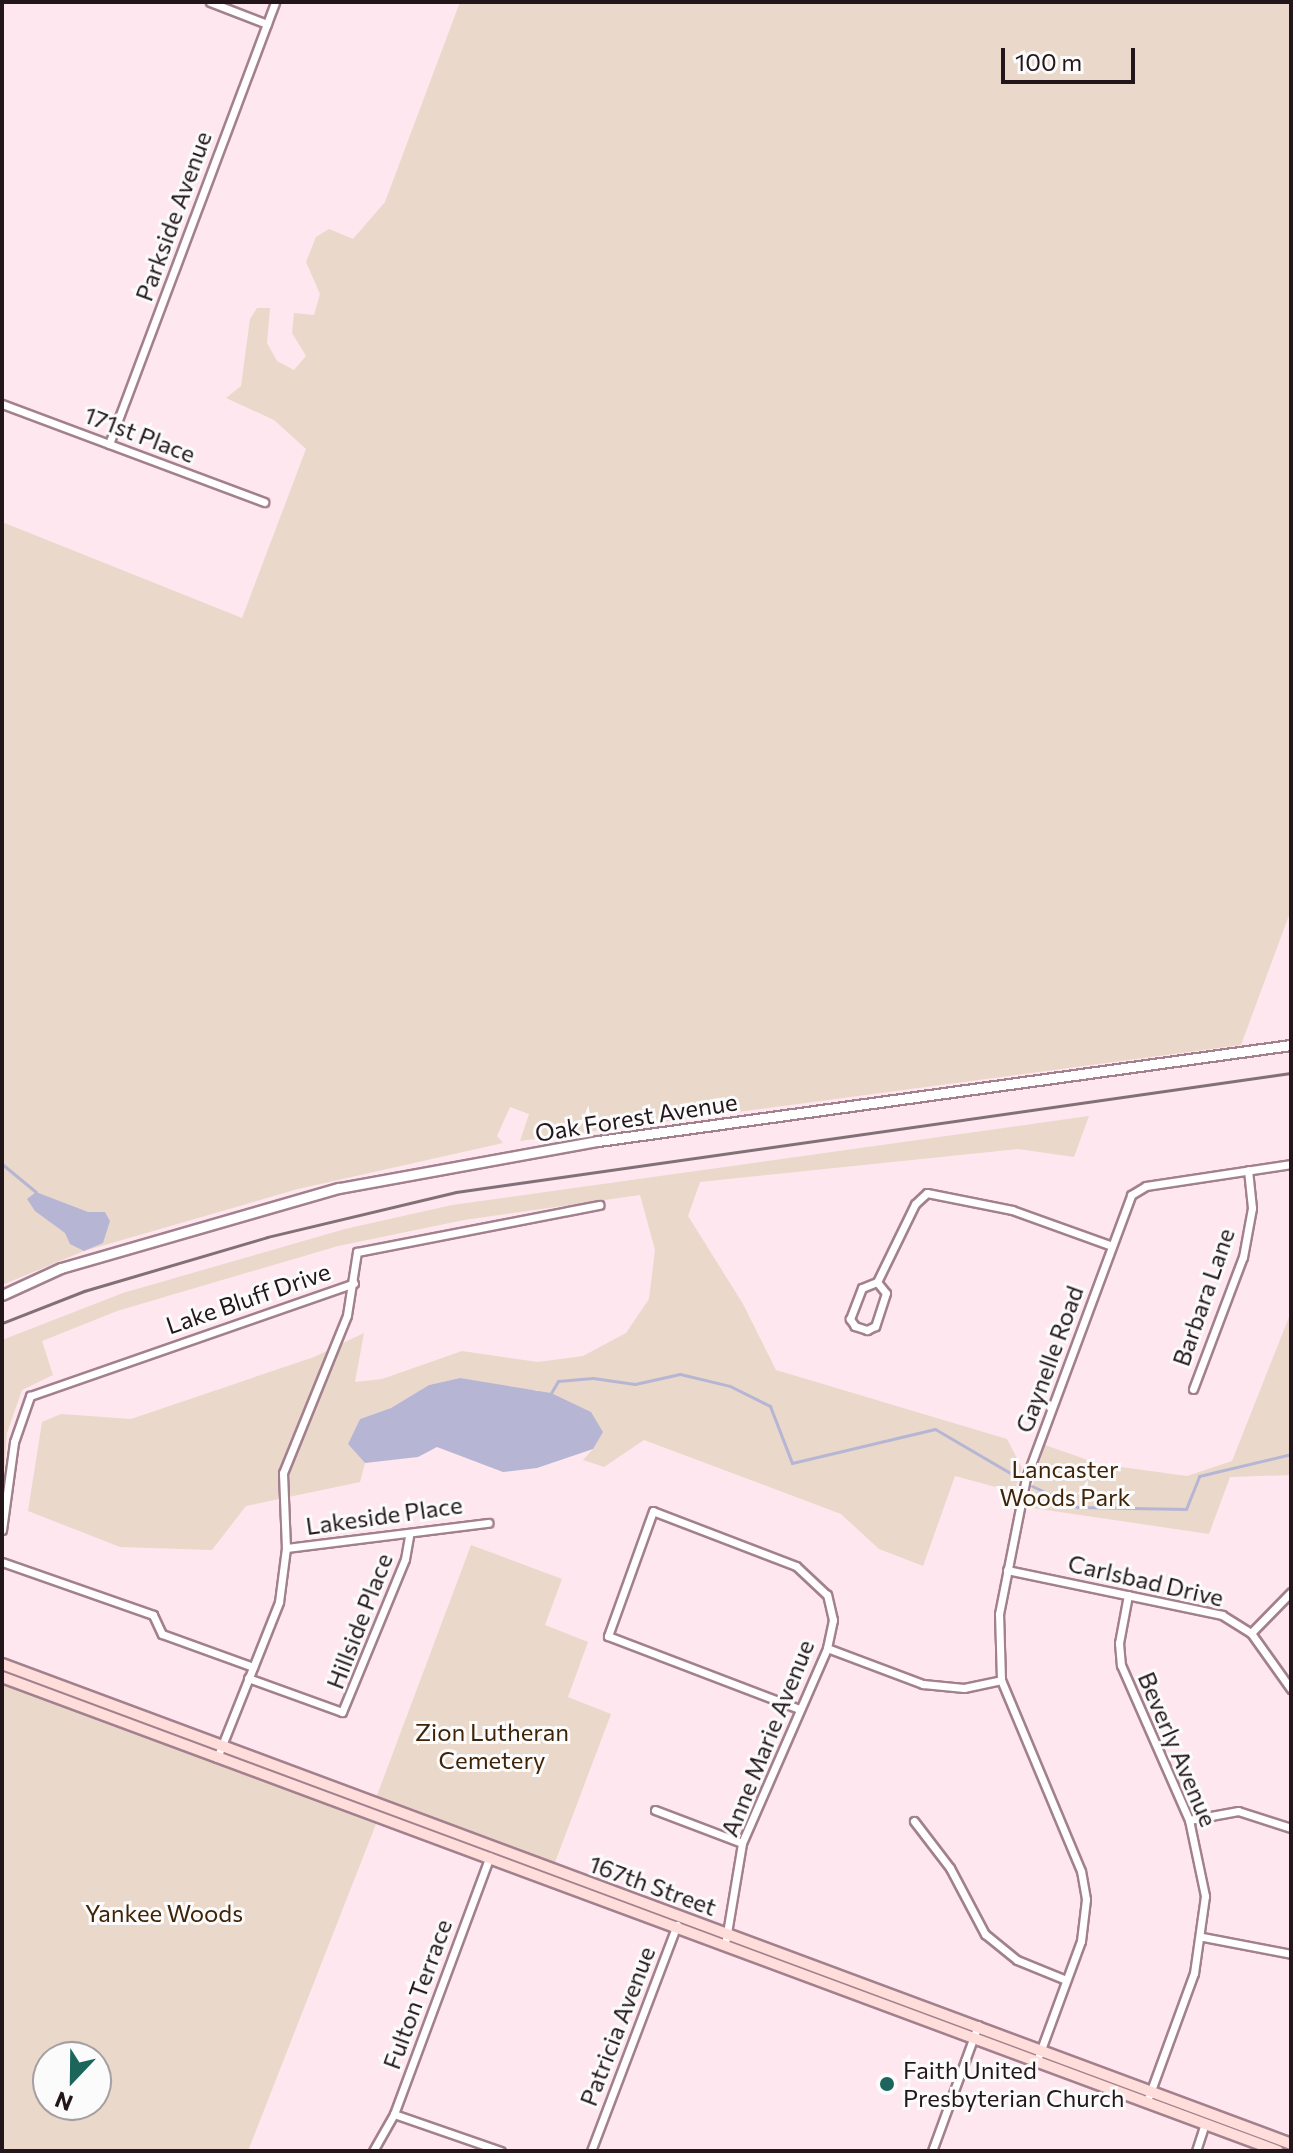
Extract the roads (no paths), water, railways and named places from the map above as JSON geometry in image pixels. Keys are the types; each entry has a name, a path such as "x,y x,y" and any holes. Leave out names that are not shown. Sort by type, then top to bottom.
{"main road":[{"name":"167th Street","path":"2,1664 488,1861 678,1922 1041,2049 1151,2091 1278,2151"},
{"name":"167th Street","path":"2,1677 493,1849 678,1922"},
{"name":"167th Street","path":"726,1939 1146,2102 1291,2144"}],"street":[{"path":"210,2 267,24"},
{"name":"Parkside Avenue","path":"109,444 275,2"},
{"name":"171st Place","path":"2,404 264,502"},
{"name":"Oak Forest Avenue","path":"2,1295 61,1268 339,1188 598,1141 1291,1045"},
{"name":"Gaynelle Road","path":"1036,2060 1084,1928 1083,1880 1001,1680 998,1633 1026,1478 1131,1195 1146,1186 1291,1164"},
{"name":"Barbara Lane","path":"1193,1389 1243,1257 1252,1208 1248,1170"},
{"path":"877,1282 886,1293 875,1326 867,1330 855,1326 850,1319 862,1288 877,1282 915,1204 927,1193 1035,1217 1112,1246"},
{"name":"Lake Bluff Drive","path":"2,1530 14,1442 30,1396 354,1283 357,1252 599,1205"},
{"path":"219,1753 279,1602 286,1548 283,1473 347,1315 354,1283"},
{"name":"Anne Marie Avenue","path":"726,1939 742,1843 827,1648 833,1620 827,1595 796,1566 653,1511 608,1636 799,1709"},
{"name":"Lakeside Place","path":"286,1548 409,1536 449,1524 488,1523"},
{"name":"Hillside Place","path":"248,1678 342,1712 405,1559 409,1536"},
{"path":"2,1562 153,1615 162,1634 253,1667"},
{"name":"Carlsbad Drive","path":"1007,1570 1210,1611 1251,1633 1291,1689"},
{"path":"1251,1633 1291,1592"},
{"name":"Beverly Avenue","path":"1128,1595 1119,1643 1121,1665 1189,1820 1205,1896 1203,1937 1146,2102"},
{"path":"827,1648 923,1684 964,1688 1001,1680"},
{"path":"655,1810 742,1843"},
{"path":"1189,1820 1238,1811 1291,1828"},
{"path":"914,1821 950,1868 985,1934 1017,1960 1066,1980"},
{"name":"Fulton Terrace","path":"373,2151 394,2114 493,1849"},
{"name":"Patricia Avenue","path":"591,2151 678,1922"},
{"path":"1203,1937 1291,1954"},
{"path":"932,2151 978,2025"},
{"path":"394,2114 501,2151"},
{"path":"1196,2151 1206,2118"}],"water":[{"path":"36,1192 88,1212 105,1212 110,1221 103,1243 84,1251 70,1244 65,1233 35,1211 27,1199"},
{"path":"460,1378 551,1393 591,1412 603,1432 593,1449 537,1468 503,1472 437,1447 418,1457 365,1463 348,1444 360,1419 391,1408 429,1385"}],"waterway":[{"path":"2,1164 36,1192"},
{"path":"551,1393 558,1381 593,1378 635,1384 680,1374 730,1386 770,1406 792,1463 935,1429 1019,1478"},
{"path":"1032,1486 1077,1507 1186,1509 1199,1476 1291,1454"}],"railway":[{"path":"2,1323 84,1291 267,1237 456,1192 1291,1073"}],"place":[{"name":"Faith United Presbyterian Church","path":"887,2084"}],"park label":[{"name":"Lancaster Woods Park","path":"1065,1483"},
{"name":"Zion Lutheran Cemetery","path":"492,1746"},
{"name":"Yankee Woods","path":"164,1913"}]}
